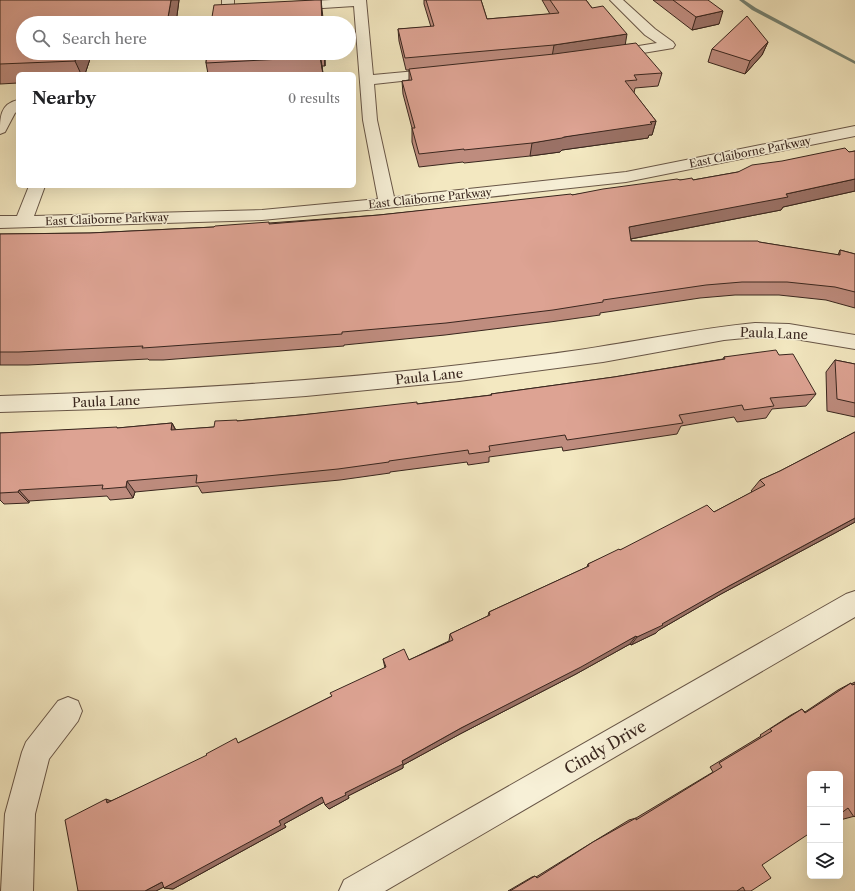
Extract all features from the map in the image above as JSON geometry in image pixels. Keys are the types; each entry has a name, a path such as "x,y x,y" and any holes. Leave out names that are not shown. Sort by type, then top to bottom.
{"street":[{"path":"228,0 228,9 267,7"},
{"path":"602,55 668,46 650,32 616,0"},
{"path":"282,6 360,1 363,87 387,203"},
{"path":"363,87 452,72"},
{"path":"0,129 9,111 16,106"},
{"path":"356,121 370,120"},
{"name":"East Claiborne Parkway","path":"0,222 262,215 387,203 626,177 854,133"},
{"path":"23,222 36,188"},
{"name":"Paula Lane","path":"0,404 134,400 321,387 466,372 603,354 724,333 755,330 789,331 855,342"},
{"name":"Cindy Drive","path":"355,891 855,603"},
{"path":"17,891 20,814 36,752 68,711"}],"building":[{"path":"0,0 171,0 168,16 16,16 16,60 75,60 0,64"},
{"path":"321,0 322,16 212,16 214,5"},
{"path":"426,0 481,0 487,19 559,13 550,0 586,0 592,8 603,6 627,34 554,45 405,58 398,29 434,26"},
{"path":"673,0 708,0 723,11 696,17"},
{"path":"747,16 768,42 750,61 712,49"},
{"path":"636,43 662,73 634,75 637,80 625,81 656,121 650,122 652,124 532,143 419,154 412,128 415,128 402,81 412,80 409,69 554,54"},
{"path":"206,60 263,60 206,63"},
{"path":"845,148 849,152 855,151 855,179 786,194 788,197 629,227 631,241 758,241 840,255 840,250 855,254 855,292 835,287 787,282 742,282 706,285 603,300 603,302 553,310 446,323 342,332 342,334 142,348 143,346 0,352 0,234 90,233 214,227 379,215 572,195 603,189 677,179 692,178 693,180 738,172 752,165 782,161"},
{"path":"776,350 779,355 793,354 816,394 770,398 774,406 744,410 742,405 679,415 683,423 567,440 565,435 489,446 490,451 469,454 468,450 338,469 196,483 197,475 127,481 126,487 102,489 103,485 19,490 18,492 0,493 0,433 117,428 172,423 171,430 214,427 215,421 237,421 301,415 492,395 491,394 614,377 725,359 724,357"},
{"path":"835,360 855,364 855,403 837,399"},
{"path":"855,432 855,518 729,586 662,624 663,625 637,637 636,636 581,667 461,728 402,761 403,764 345,793 346,795 325,805 322,797 279,821 281,825 164,888 162,882 145,891 78,891 65,820 106,799 107,803 207,755 206,754 236,738 238,743 332,696 330,693 386,667 383,659 404,649 409,660 453,640 450,634 490,615 489,612 589,566 588,564 619,549 620,550 707,505 714,512 765,485 760,480"},
{"path":"851,683 852,685 855,684 855,816 854,817 848,808 843,812 843,771 807,771 807,835 762,865 771,878 751,891 745,891 743,887 737,891 510,891 535,876 537,878 593,842 636,818 636,820 722,767 719,763 772,731 770,729 802,709 805,713"}],"waterway":[{"path":"741,0 754,9 855,63"}]}
